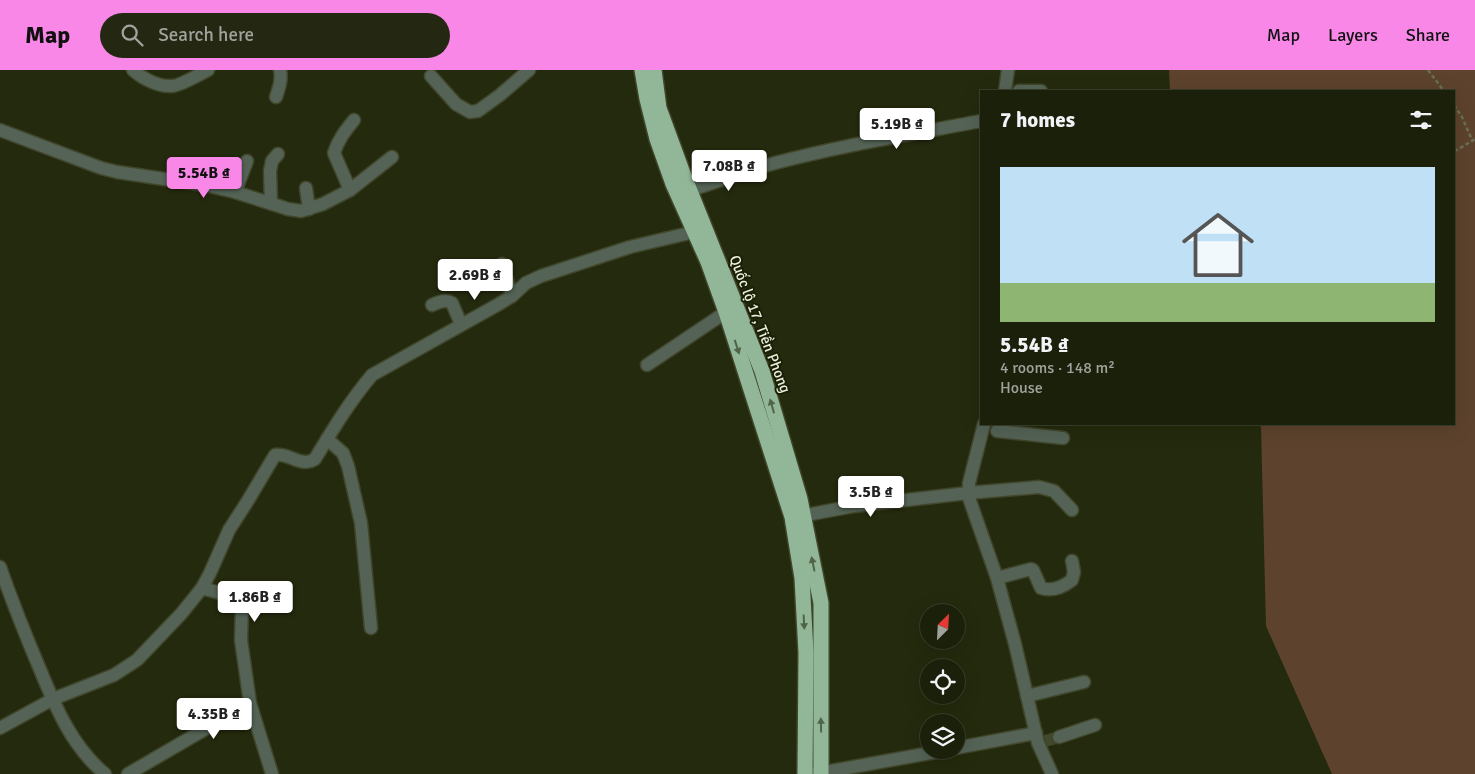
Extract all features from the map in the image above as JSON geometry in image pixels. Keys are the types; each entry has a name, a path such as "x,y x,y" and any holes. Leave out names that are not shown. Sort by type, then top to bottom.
{"highway":[{"name":"Quốc lộ 17, Tiền Phong","path":"642,70 657,138 684,193 762,371 821,602 819,774"},
{"name":"Quốc lộ 17, Tiền Phong","path":"654,70 659,108 694,232 708,262 798,516 806,653 805,774"}],"street":[{"path":"133,70 160,85 174,87 208,70"},
{"path":"276,97 280,87 280,70"},
{"path":"432,76 456,104 470,112 478,111 529,70"},
{"path":"1005,90 1008,70"},
{"path":"350,190 334,154 336,145 343,133 354,120"},
{"path":"684,193 807,155 980,121"},
{"path":"0,130 101,168 235,192 288,209 302,211 323,204 350,190 392,157"},
{"path":"270,203 270,171 272,161 278,154"},
{"path":"235,192 247,161"},
{"path":"306,188 309,209"},
{"path":"0,728 53,699 114,675 137,660 181,614 202,588 229,530 275,455 281,454 303,462 309,462 315,458 341,416 372,375 512,296 526,283 541,276 630,247 694,232"},
{"path":"502,264 512,296"},
{"path":"432,305 448,300 452,303 461,324"},
{"path":"647,365 726,312"},
{"path":"1052,774 1027,696 997,578 968,493 968,483 988,428 1063,438"},
{"path":"327,439 343,453 348,466 361,523 371,628"},
{"path":"798,516 884,502 1039,487 1054,491 1072,510"},
{"path":"997,578 1031,569 1041,588 1048,590 1063,587 1072,580 1074,572 1072,561"},
{"path":"0,567 27,640 64,722 83,753 105,774"},
{"path":"202,588 234,598 240,602 242,607 241,640 250,703 272,774"},
{"path":"1027,696 1084,682"},
{"path":"128,774 250,703"},
{"path":"1059,736 1095,725"},
{"path":"965,748 1040,739"},
{"path":"819,774 920,755"}],"path":[{"path":"1428,70 1443,90"},
{"path":"1455,106 1474,141 1455,150"}],"shaded area":[{"path":"1169,70 1475,70 1475,774 1332,774 1266,626 1260,425 1455,425 1455,90 1170,90"}],"tunnel":[{"path":"1045,741 1059,737"}]}
